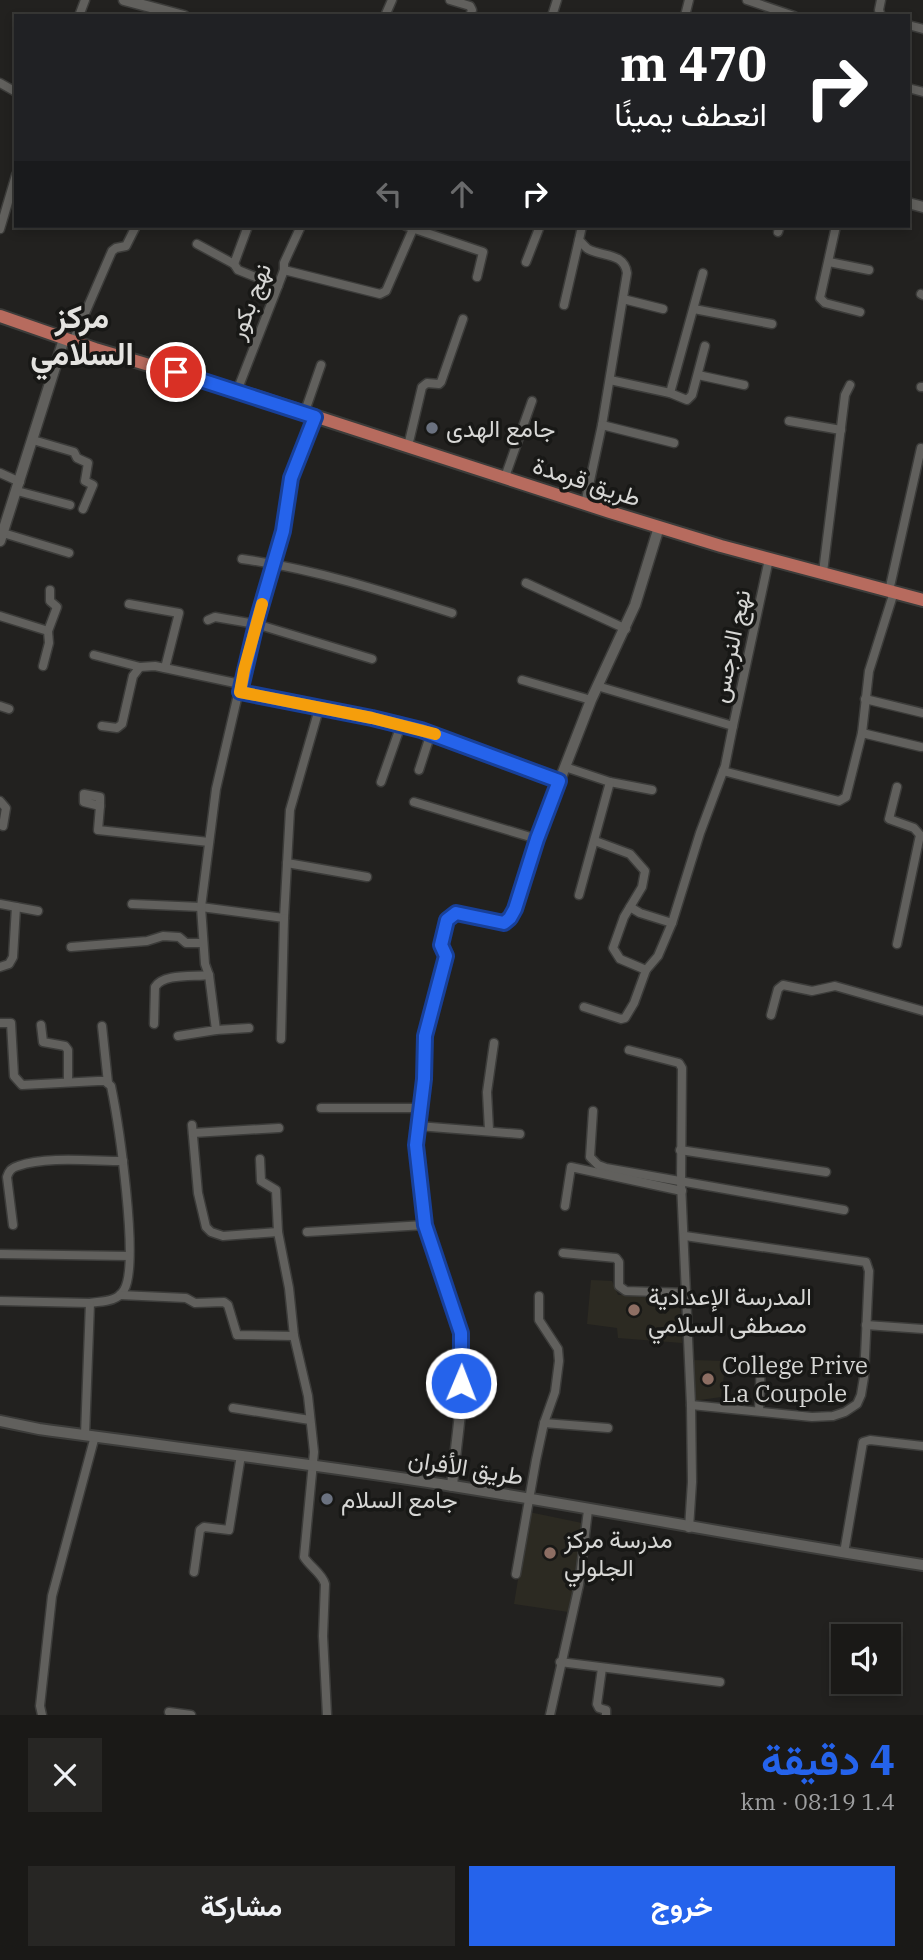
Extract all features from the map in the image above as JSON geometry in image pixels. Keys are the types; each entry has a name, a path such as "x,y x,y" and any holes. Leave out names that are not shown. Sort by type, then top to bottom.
{"main road":[{"name":"طريق قرمدة","path":"0,316 659,527 923,600"},
{"name":"طريق الأفران","path":"0,1421 90,1436 312,1464 923,1565"}],"street":[{"path":"124,0 177,14"},
{"path":"450,0 470,6 471,14"},
{"path":"747,0 788,14"},
{"path":"0,229 14,186"},
{"path":"69,553 1,537 69,340 111,251 116,247 126,246 135,228"},
{"path":"234,264 247,228"},
{"name":"نهج بكور","path":"236,391 284,270 284,263 300,228"},
{"path":"284,270 380,294 386,291 410,228"},
{"path":"413,228 483,252 477,277"},
{"path":"526,262 539,228"},
{"path":"564,305 582,228"},
{"path":"836,228 820,298 825,303 860,312"},
{"path":"579,240 587,249 624,262 627,272 602,425 585,504"},
{"path":"197,244 234,264 237,270 278,286"},
{"path":"829,262 869,271"},
{"path":"670,393 703,272"},
{"path":"623,299 663,309"},
{"path":"694,309 772,324"},
{"path":"408,446 422,387 427,383 441,382 463,319"},
{"path":"610,380 670,393 687,400 692,396 705,346"},
{"path":"216,1030 209,975 205,964 201,907 219,775 256,624 275,564 293,471 310,416 321,365"},
{"path":"698,375 744,385"},
{"path":"823,572 845,395 850,385"},
{"path":"505,477 532,401"},
{"path":"789,421 841,430"},
{"path":"602,425 674,443"},
{"path":"33,440 74,452 77,458 88,463 85,481 93,485 83,509"},
{"path":"723,771 842,800 850,786 862,733 869,671 919,479 921,448"},
{"path":"0,473 19,487 70,505"},
{"path":"452,1486 461,1383 461,1333 425,1225 416,1145 424,1079 425,1036 446,956 441,945 447,920 456,913 500,923 506,922 515,909 559,781 597,686 625,629 652,557 659,527"},
{"path":"242,559 366,585 452,613"},
{"name":"نهج النرجس","path":"597,686 733,726 769,559"},
{"path":"526,583 625,629"},
{"path":"43,666 49,643 48,631 57,607 50,601 50,590"},
{"path":"129,604 179,613 165,668"},
{"path":"0,616 48,631"},
{"path":"208,620 215,617 256,624 372,659"},
{"path":"94,655 139,667 165,668 319,709 431,733 559,781"},
{"path":"103,726 117,728 122,724 133,676 139,667"},
{"path":"522,680 591,700"},
{"path":"865,699 923,713"},
{"path":"281,1039 290,810 319,709"},
{"path":"381,782 401,725"},
{"path":"584,1007 621,1019 625,1018 634,1003 646,970 656,960 672,923 723,771 733,726"},
{"path":"419,769 431,733"},
{"path":"862,733 921,747"},
{"path":"565,767 610,782 652,790"},
{"path":"579,895 610,782"},
{"path":"897,787 889,819 917,830 920,835 920,849 897,944"},
{"path":"0,801 6,808 3,826"},
{"path":"414,802 537,839"},
{"path":"100,806 97,830 209,842"},
{"path":"595,841 630,854 645,871 642,887 629,907 613,951 620,959 646,970"},
{"path":"287,863 367,877"},
{"path":"0,904 38,911"},
{"path":"132,904 201,907 284,918"},
{"path":"0,967 9,964 12,957 16,907"},
{"path":"629,907 672,923"},
{"path":"71,947 154,941 163,936 179,937 186,943 203,943"},
{"path":"154,1024 155,987 158,982 209,975"},
{"path":"771,1015 778,989 783,985 812,991 835,986 923,1011"},
{"path":"0,1023 11,1023 14,1076 18,1083 108,1083"},
{"path":"41,1025 43,1042 65,1045 68,1050 68,1083"},
{"path":"0,1301 90,1303 110,1300 120,1295 127,1285 129,1256 123,1161 114,1097 108,1083 102,1026"},
{"path":"178,1036 249,1028"},
{"path":"489,1130 486,1091 494,1043"},
{"path":"629,1050 679,1063 682,1068 680,1150 691,1405 692,1482 689,1528"},
{"path":"321,1108 419,1108"},
{"path":"593,1111 590,1150 593,1161 606,1168 681,1187"},
{"path":"418,1126 520,1134"},
{"path":"278,1232 223,1236 206,1227 198,1193 193,1129 279,1128"},
{"path":"680,1150 826,1172"},
{"path":"260,1159 261,1181 276,1191 278,1232 289,1288 294,1336 308,1396 314,1452 304,1557 323,1578 325,1584 323,1636 327,1715"},
{"path":"13,1225 7,1177 10,1170 16,1166 49,1161 123,1161"},
{"path":"565,1206 571,1167 681,1187 844,1210"},
{"path":"307,1231 425,1225"},
{"path":"685,1236 866,1262 869,1271 864,1377 857,1404 833,1416 812,1417 691,1405"},
{"path":"564,1253 616,1258 619,1262 619,1286 626,1291 687,1293"},
{"path":"0,1254 129,1256"},
{"path":"120,1295 186,1298 195,1303 224,1302 228,1305 237,1335 294,1336"},
{"path":"516,1574 528,1499 544,1423 555,1392 559,1361 558,1349 539,1320 539,1296"},
{"path":"42,1715 40,1706 47,1624 90,1436 90,1303"},
{"path":"866,1325 923,1329"},
{"path":"758,1411 761,1362"},
{"path":"233,1408 310,1420"},
{"path":"544,1423 608,1428"},
{"path":"844,1553 863,1443 870,1440 923,1446"},
{"path":"194,1572 200,1530 204,1527 229,1530 241,1455"},
{"path":"550,1715 579,1585 588,1510"},
{"path":"560,1662 720,1682"},
{"path":"602,1668 597,1704 607,1710 606,1715"},
{"path":"169,1712 191,1715"}],"shaded area":[{"name":"المدرسة الإعدادية مصطفى السلامي","path":"591,1280 612,1281 618,1295 680,1295 682,1343 618,1338 617,1328 587,1324"},
{"name":"College Prive La Coupole","path":"692,1360 726,1361 721,1397 693,1401"},
{"name":"مدرسة مركز الجلولي","path":"529,1512 582,1523 575,1584 568,1612 514,1604"}],"slow traffic":[{"path":"262,604 240,692 372,718 435,734"}],"place":[{"name":"جامع الهدى","path":"432,428"},
{"name":"المدرسة الإعدادية مصطفى السلامي","path":"634,1310"},
{"name":"College Prive La Coupole","path":"708,1379"},
{"name":"جامع السلام","path":"327,1499"},
{"name":"مدرسة مركز الجلولي","path":"550,1553"}],"district":[{"name":"مركز السلامي","path":"82,334"}],"route":[{"path":"176,372 315,417 291,478 283,531 240,692 421,730 559,781 510,918 500,923 456,913 447,920 441,945 446,956 425,1036 424,1079 416,1145 419,1183 425,1225 460,1325 461,1383"}]}
